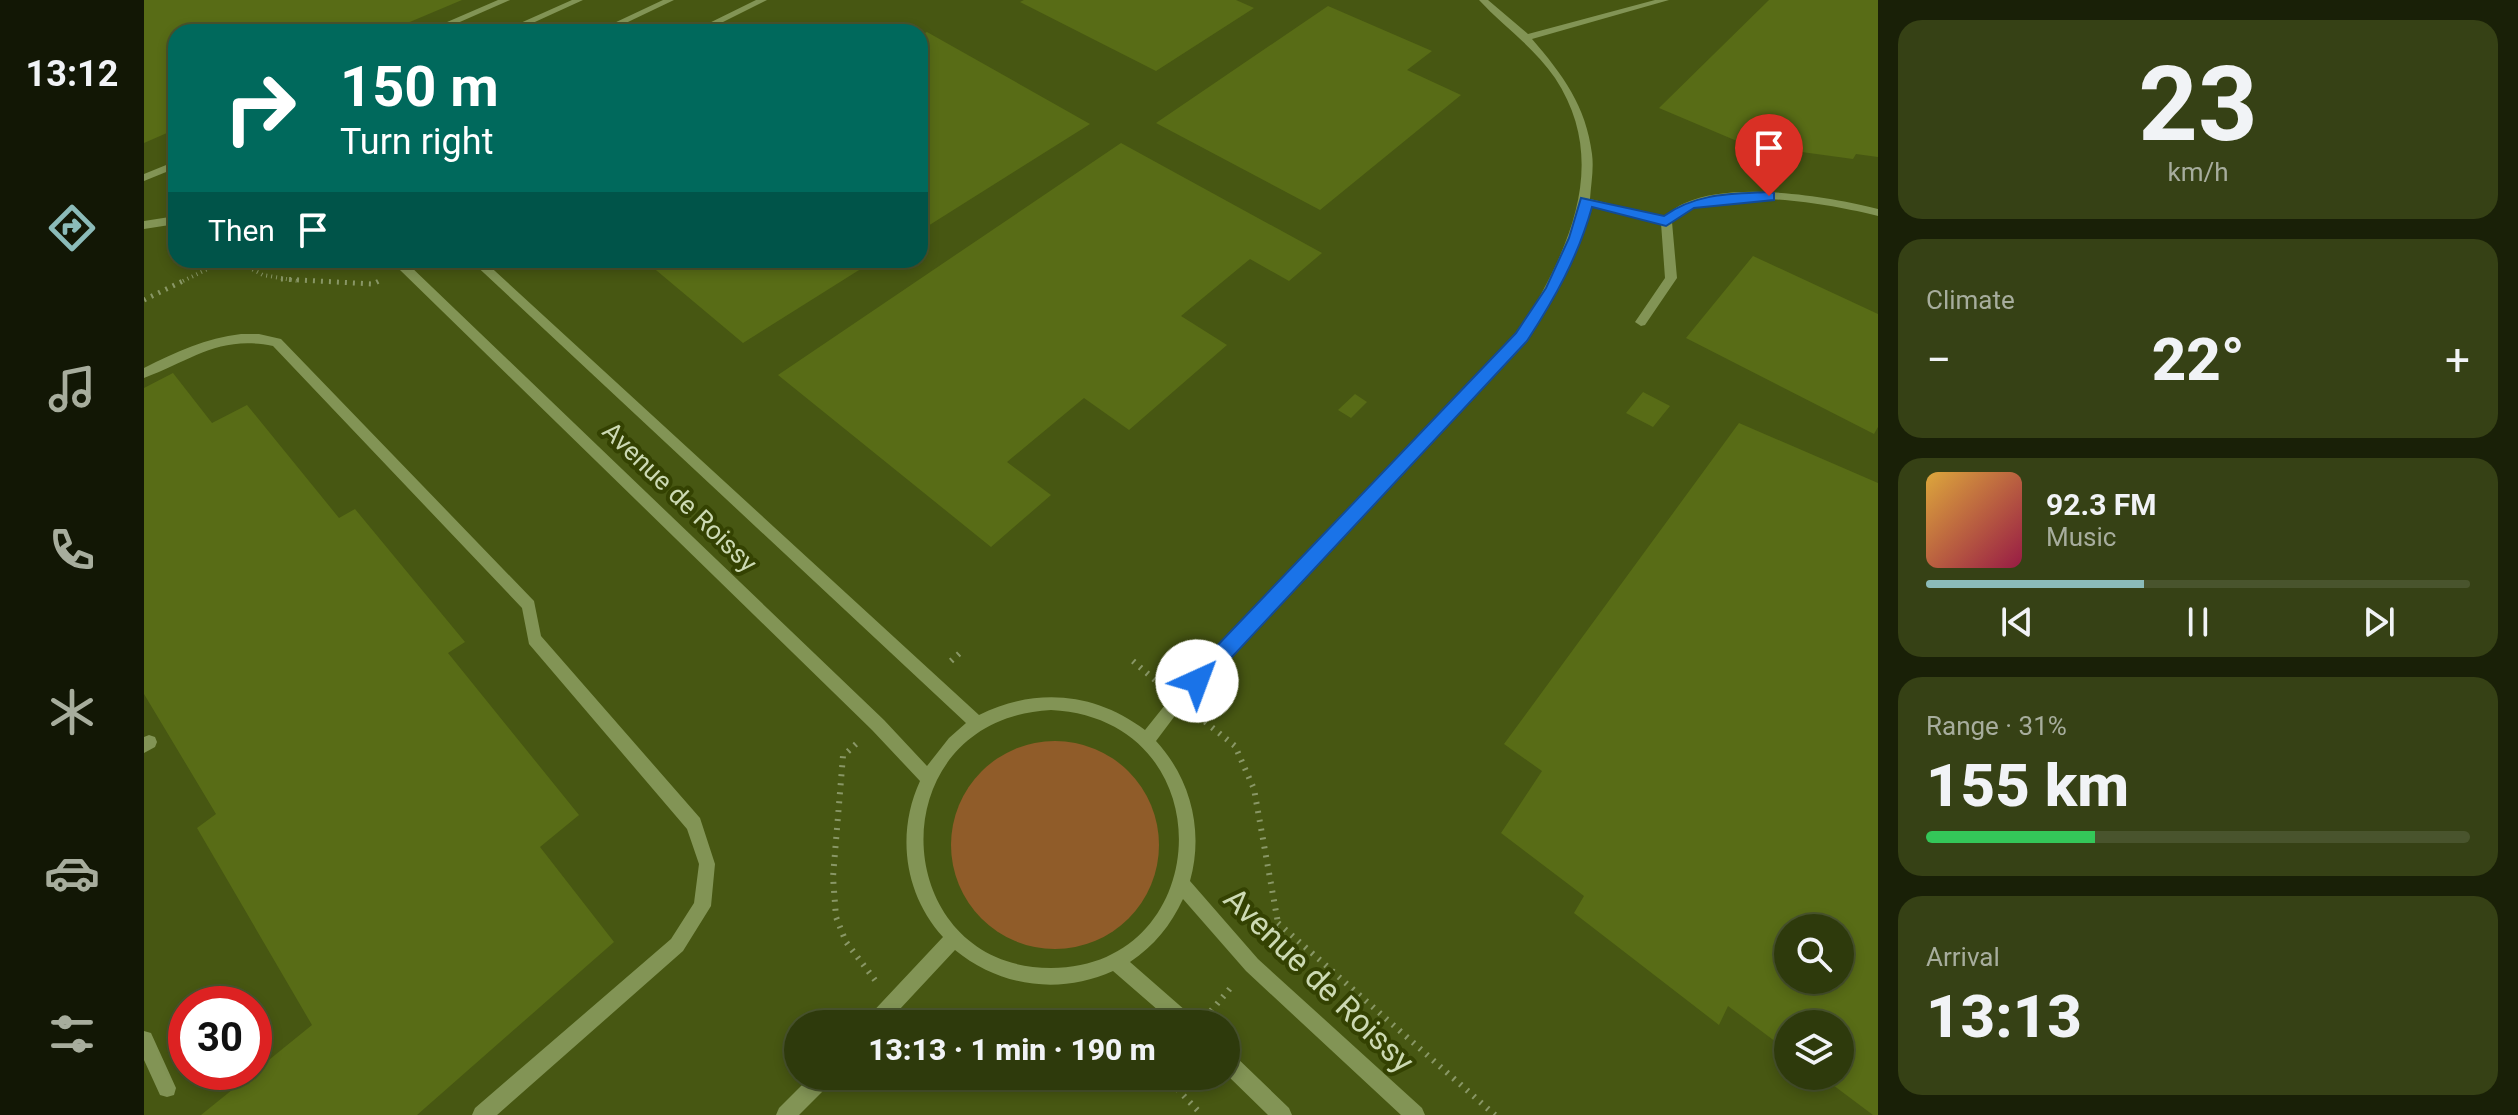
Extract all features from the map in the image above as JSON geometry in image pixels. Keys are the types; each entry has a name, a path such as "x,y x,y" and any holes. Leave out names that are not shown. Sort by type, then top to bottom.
{"street":[{"path":"448,24 506,0"},
{"path":"524,24 579,0"},
{"path":"618,24 670,0"},
{"path":"713,24 763,0"},
{"path":"1145,742 1178,700 1522,337 1553,289 1576,238 1586,201 1590,161 1583,126 1570,91 1528,37 1483,0"},
{"path":"1528,37 1665,0"},
{"path":"144,178 168,168"},
{"path":"1586,201 1666,221 1689,205 1756,197 1878,213"},
{"path":"144,225 168,221"},
{"path":"1641,322 1671,278 1666,221"},
{"name":"Avenue de Roissy","path":"403,268 878,725 927,777"},
{"name":"Avenue de Roissy","path":"485,268 977,723"},
{"path":"144,373 203,343 257,336 277,342 529,605 534,639 694,824 707,864 702,906 677,945 482,1115"},
{"path":"1046,703 1069,706 1115,720 1145,742 1169,772 1185,807 1190,847 1183,886 1168,917 1146,943 1117,963 1076,977 1032,977 990,962 955,937 929,901 915,859 915,816 927,777 949,746 977,723 1010,708 1046,703"},
{"name":"Avenue de Roissy","path":"1183,886 1252,965 1415,1115"},
{"path":"886,1010 955,937"},
{"path":"1117,963 1172,1010"},
{"path":"144,1040 167,1088"},
{"path":"1240,1074 1282,1115"},
{"path":"786,1115 810,1090"}],"path":[{"path":"144,300 210,268"},
{"path":"242,268 296,281 373,284 392,268"},
{"path":"931,679 962,651"},
{"path":"1133,661 1235,746 1254,789 1278,923 1495,1115"},
{"path":"878,725 843,756 834,877 836,919 850,949 893,1003"},
{"path":"1212,1010 1252,965 1278,923"},
{"path":"1177,1090 1202,1115"}],"shaded area":[{"path":"144,0 1878,0 1878,1115 144,1115"},
{"path":"1055,741 1095,749 1129,771 1151,805 1159,845 1151,885 1129,919 1095,941 1055,949 1015,941 981,919 959,885 951,845 959,805 981,771 1015,749"}],"building":[{"path":"144,0 462,0 405,24 168,24 168,132 144,143"},
{"path":"1236,0 1254,8 1156,71 1020,2"},
{"path":"1769,0 1878,0 1878,157 1856,154 1853,159 1744,144 1659,108"},
{"path":"1328,6 1432,51 1407,70 1461,95 1320,210 1156,123"},
{"path":"928,33 1090,124 928,226"},
{"path":"1121,143 1322,253 1289,281 1250,259 1181,316 1227,345 1129,430 1084,398 1007,462 1051,495 991,547 778,375"},
{"path":"1753,256 1878,314 1878,427 1874,434 1686,338"},
{"path":"654,268 862,268 743,343"},
{"path":"173,373 212,423 247,405 339,518 355,509 465,642 448,653 579,815 540,847 614,942 417,1115 201,1115 232,1090 272,1090 272,1057 312,1025 197,828 216,814 144,694 144,388"},
{"path":"1643,392 1670,406 1653,427 1626,413"},
{"path":"1355,394 1367,402 1351,418 1338,410"},
{"path":"1739,423 1878,483 1878,1115 1873,1115 1840,1090 1854,1090 1854,1010 1774,1010 1774,1040 1728,1006 1719,1025 1574,913 1584,896 1501,833 1542,771 1504,744"}],"route":[{"path":"1197,681 1522,337 1553,289 1576,238 1586,201 1666,221 1689,205 1718,199 1769,196"}]}
